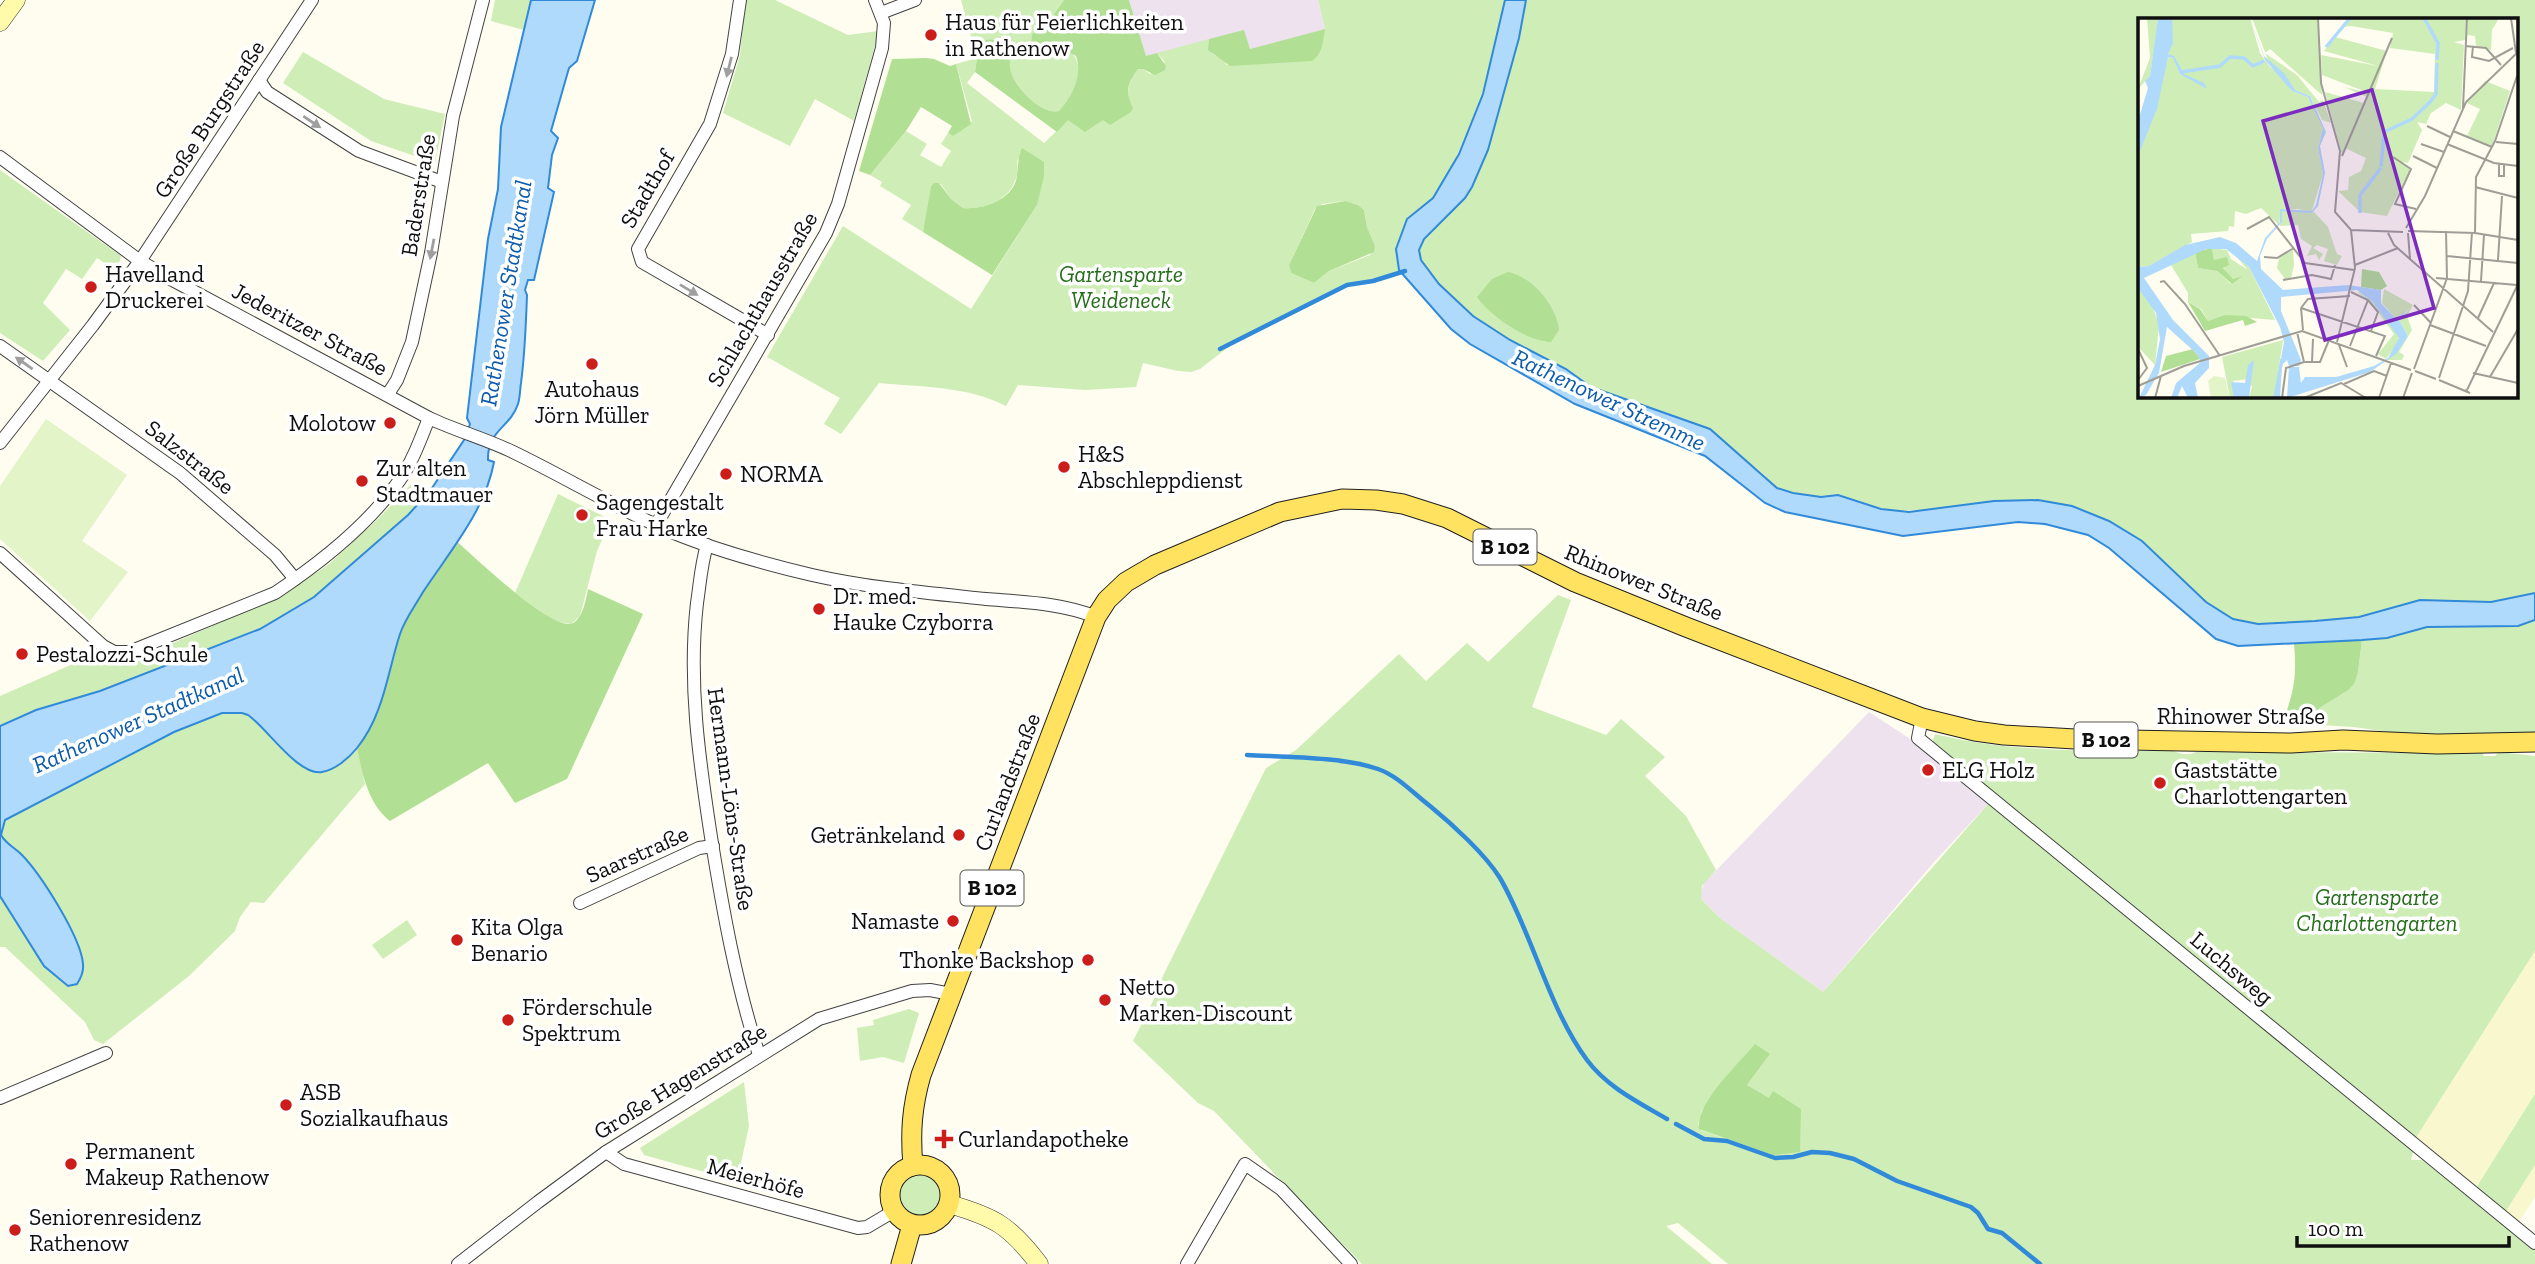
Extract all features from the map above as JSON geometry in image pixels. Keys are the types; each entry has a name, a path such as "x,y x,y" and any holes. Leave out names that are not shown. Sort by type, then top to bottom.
{"main road":[{"name":"Rhinower Straße","path":"1096,617 1107,600 1126,582 1155,565 1280,512 1342,499 1376,500 1403,504 1447,519 1575,582 1686,628 1949,726 2004,735 2076,739 2291,743 2343,740 2437,744 2535,742"},
{"name":"Curlandstraße","path":"913,1166 912,1108 920,1075 1096,617"},
{"path":"913,1166 932,1167 942,1174 950,1191 949,1204 935,1222 912,1225 894,1211 890,1200 892,1183 898,1174 913,1166"},
{"path":"901,1264 912,1225"}],"street":[{"path":"0,22 16,0"},
{"name":"Große Burgstraße","path":"0,443 140,261 312,0"},
{"name":"Baderstraße","path":"388,394 397,380 412,342 433,243 453,116 483,0"},
{"name":"Stadthof","path":"740,0 732,54 710,124 638,249 642,262 768,335"},
{"name":"Schlachthausstraße","path":"656,525 833,219 882,48 884,34 881,13 875,0"},
{"path":"881,13 915,0"},
{"path":"260,80 267,92 342,143 372,157 442,182"},
{"name":"Jederitzer Straße","path":"0,157 140,261 429,418 491,443 656,525"},
{"name":"Salzstraße","path":"0,346 208,496 275,555 295,579"},
{"path":"0,553 103,646 114,652 129,652 263,597 295,579 373,513 401,479 429,418"},
{"path":"656,525 707,545 811,575 869,586 1042,604 1083,611 1096,617"},
{"name":"Hermann-Löns-Straße","path":"707,545 696,612 694,693 703,785 738,984 759,1055"},
{"name":"Luchsweg","path":"1923,718 1918,738 2535,1243"},
{"name":"Saarstraße","path":"580,903 699,848 713,846"},
{"name":"Große Hagenstraße","path":"458,1264 606,1152 819,1019 912,991 930,990 951,994"},
{"path":"0,1098 106,1053"},
{"name":"Meierhöfe","path":"606,1152 624,1164 858,1228 867,1227 894,1211"},
{"path":"1187,1264 1245,1164 1281,1189 1351,1264"},
{"path":"949,1204 990,1217 1009,1228 1039,1264"}],"shaded area":[{"path":"1129,0 1318,0 1325,29 1250,50 1243,31 1146,57"},
{"path":"1869,712 1909,738 1989,803 1935,861 1823,992 1720,918 1701,899 1701,893 1704,883"}],"green space":[{"path":"495,0 531,0 524,30 491,21"},
{"path":"745,0 775,0 848,35 879,31 854,121 815,99 790,146 723,113 740,55"},
{"path":"961,0 1064,0 1049,21 1032,34 1031,42 1060,52 1072,53 1076,60 1076,83 1059,111 1037,105 1018,86 1010,70 1010,50 987,41 974,48"},
{"path":"1064,0 1129,0 1146,56 1157,53 1166,66 1165,70 1155,75 1138,69 1128,88 1133,108 1131,112 1110,125 1103,120 1085,132 1068,120 1057,132 975,72 977,58 974,48 977,44 988,40 1006,43 1011,71 1019,88 1038,105 1059,111 1075,85 1078,71 1076,56 1067,51 1042,53 1035,49 1031,42 1032,34 1049,21"},
{"name":"Gartensparte Weideneck","path":"1318,0 1505,0 1480,104 1447,177 1427,205 1412,214 1396,249 1399,270 1372,281 1348,286 1231,345 1200,369 1191,372 1143,363 1136,387 1085,390 1018,385 1006,406 960,391 879,383 841,434 824,424 840,398 767,357 843,226 971,309 1037,205 1018,158 1017,176 1011,188 1001,199 987,206 963,208 951,199 941,184 934,183 923,232 902,219 911,205 880,186 882,182 870,175 906,131 927,144 920,155 941,167 951,151 941,144 948,133 953,136 972,121 956,64 977,58 975,72 967,83 1044,143 1068,120 1103,119 1132,105 1128,91 1138,69 1150,74 1165,62 1157,53 1209,39 1212,53 1227,65 1325,29","holes":["1344,201 1364,210 1375,246 1370,255 1329,271 1314,283 1291,273 1289,265 1315,209 1322,204"]},
{"path":"1526,0 2535,0 2535,593 2491,602 2420,600 2359,617 2258,624 2233,619 2206,602 2123,528 1943,509 1894,511 1838,495 1821,497 1777,488 1760,471 1690,421 1634,404 1591,387 1566,369 1510,340 1473,316 1439,284 1421,260 1419,250 1424,239 1460,203 1519,38","holes":["1513,273 1527,281 1545,342 1522,332"]},
{"path":"1325,29 1320,51 1312,61 1230,66 1208,50 1209,39 1244,30 1250,49"},
{"path":"303,52 384,99 445,114 435,163 371,141 283,83"},
{"path":"926,58 950,66 956,64 971,124 953,136 948,133 952,126 921,107 906,131 870,175 859,171 892,59"},
{"path":"1022,148 1044,162 1044,176 1037,205 992,275 923,232 931,187 934,183 939,183 951,199 963,208 989,205 1004,197 1015,184"},
{"path":"0,170 121,256 117,271 97,258 82,279 66,269 43,303 70,330 43,361 0,333"},
{"path":"1345,201 1364,210 1375,246 1374,252 1329,271 1314,283 1291,273 1289,265 1317,206"},
{"path":"1508,272 1534,286 1554,312 1559,330 1551,342 1532,338 1510,327 1477,297 1492,279"},
{"path":"46,419 127,475 82,541 128,572 90,621 0,539 0,486"},
{"path":"412,483 430,491 408,515 314,597 260,629 100,691 36,710 0,726 0,696 98,653 120,666 284,595 329,564"},
{"path":"558,494 611,520 597,551 580,616 571,624 553,621 515,593"},
{"path":"456,541 532,605 563,623 573,623 579,617 588,589 643,614 567,779 515,803 488,763 390,821 371,797 357,748 379,711 400,633 408,616"},
{"path":"1558,595 1571,600 1532,707 1606,735 1621,719 1665,757 1645,776 1686,816 1716,870 1702,886 1701,899 1720,918 1823,992 1989,803 2414,1149 2411,1160 2422,1160 2535,1249 2535,1264 1728,1264 1678,1223 1666,1226 1712,1264 1362,1264 1214,1111 1198,1103 1133,1041 1266,768 1296,750 1399,654 1426,681 1467,643 1488,662","holes":["1770,1054 1747,1085 1769,1099 1773,1092 1773,1155 1701,1130 1698,1124 1702,1110"]},
{"path":"2535,620 2535,733 2403,734 2303,724 2318,709 2347,691 2358,672 2362,640 2426,627 2495,626"},
{"path":"2362,640 2354,684 2318,709 2303,724 2282,724 2294,685 2294,644"},
{"path":"222,713 248,715 295,760 316,771 335,767 357,748 365,784 264,903 251,902 240,917 235,931 189,976 103,1044 94,1040 85,1022 5,947 0,947 0,896 21,931 77,984 80,979 82,958 75,934 35,871 1,835 3,823 16,813 174,732"},
{"name":"Gartensparte Charlottengarten","path":"1935,734 1994,745 2054,750 2173,751 2182,754 2482,753 2484,756 2495,756 2499,752 2535,756 2535,951 2415,1139 1932,744"},
{"path":"407,920 417,935 383,959 372,945"},
{"path":"2535,951 2535,1094 2476,1188 2415,1139"},
{"path":"909,1009 919,1013 904,1063 883,1057 860,1061 857,1028 874,1025 873,1020"},
{"path":"1755,1044 1770,1054 1747,1085 1769,1098 1773,1091 1801,1109 1800,1152 1773,1155 1699,1129 1704,1108 1711,1096"},
{"path":"744,1082 749,1126 737,1181 644,1155 640,1148"},
{"path":"2535,1094 2535,1165 2506,1211 2476,1188"},
{"path":"2535,1165 2535,1197 2519,1222 2506,1211"},
{"path":"919,1174 934,1180 940,1195 934,1210 919,1216 904,1210 898,1195 904,1180"}],"water":[{"name":"Rathenower Stadtkanal","path":"531,0 595,0 577,61 569,68 551,131 558,138 552,155 548,188 554,192 534,280 528,280 525,290 526,328 519,399 510,419 491,442 488,460 494,462 483,497 465,530 407,618 379,708 366,735 341,763 322,772 303,767 248,715 222,713 174,732 5,820 1,835 29,863 48,890 68,922 81,952 82,975 77,984 68,986 44,966 0,896 0,726 36,710 100,691 260,629 314,597 408,515 430,491 464,440 470,424 467,418 488,239 498,189 501,127"},
{"name":"Rathenower Stremme","path":"1505,0 1526,0 1519,38 1488,150 1465,198 1424,239 1419,250 1421,260 1439,284 1473,316 1510,340 1566,369 1591,387 1710,429 1777,488 1793,493 1821,497 1838,495 1881,509 1909,512 1994,501 2038,500 2072,506 2109,521 2142,541 2206,602 2233,619 2258,624 2315,621 2359,617 2420,600 2491,602 2535,593 2535,620 2518,626 2427,627 2387,638 2238,646 2216,639 2109,548 2088,535 2045,524 2018,522 1903,536 1785,512 1765,503 1705,456 1575,404 1470,344 1451,329 1399,270 1396,249 1407,219 1433,198 1459,154 1483,94"}],"waterway":[{"path":"1220,349 1347,285 1373,281 1405,271"},
{"path":"1247,755 1331,760 1378,769 1399,781 1439,813 1477,849 1500,878 1522,922 1551,995 1587,1060 1613,1086 1667,1119"},
{"path":"1676,1124 1704,1139 1727,1141 1775,1158 1812,1152 1854,1159 1897,1181 1971,1207 1988,1229 2002,1233 2040,1264"}],"place":[{"name":"Haus für Feierlichkeiten in Rathenow","path":"931,35"},
{"name":"Havelland Druckerei","path":"91,287"},
{"name":"Autohaus Jörn Müller","path":"592,364"},
{"name":"Molotow","path":"390,423"},
{"name":"H&S Abschleppdienst","path":"1064,467"},
{"name":"NORMA","path":"726,474"},
{"name":"Zur alten Stadtmauer","path":"362,481"},
{"name":"Sagengestalt Frau Harke","path":"582,515"},
{"name":"Dr. med. Hauke Czyborra","path":"819,609"},
{"name":"Pestalozzi-Schule","path":"22,654"},
{"name":"ELG Holz","path":"1928,770"},
{"name":"Gaststätte Charlottengarten","path":"2160,783"},
{"name":"Getränkeland","path":"959,835"},
{"name":"Namaste","path":"953,921"},
{"name":"Kita Olga Benario","path":"457,940"},
{"name":"Thonke Backshop","path":"1088,960"},
{"name":"Netto Marken-Discount","path":"1105,1000"},
{"name":"Förderschule Spektrum","path":"508,1020"},
{"name":"ASB Sozialkaufhaus","path":"286,1105"},
{"name":"Curlandapotheke","path":"944,1139"},
{"name":"Permanent Makeup Rathenow","path":"71,1164"},
{"name":"Seniorenresidenz Rathenow","path":"15,1230"}]}
